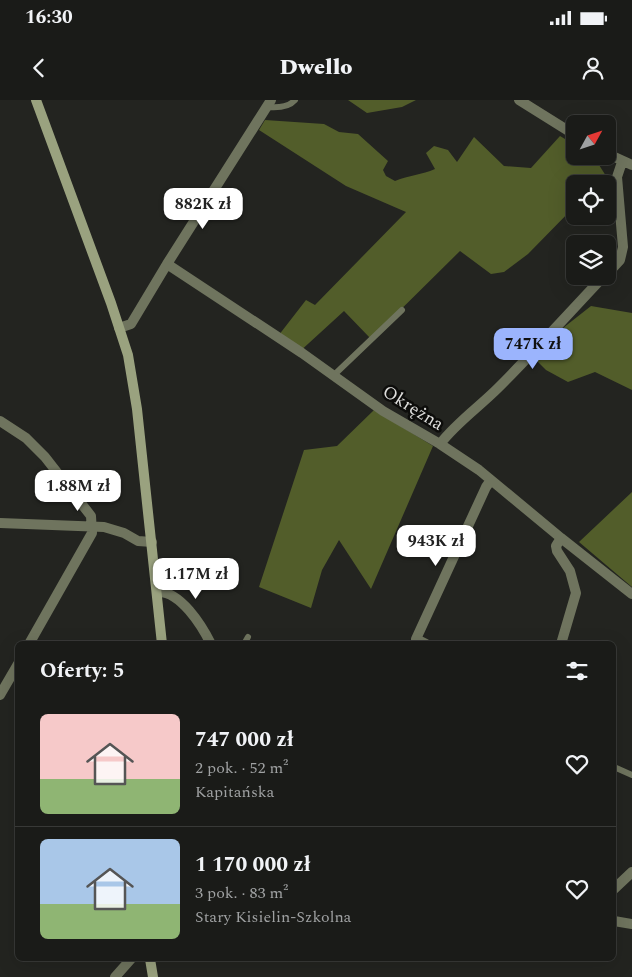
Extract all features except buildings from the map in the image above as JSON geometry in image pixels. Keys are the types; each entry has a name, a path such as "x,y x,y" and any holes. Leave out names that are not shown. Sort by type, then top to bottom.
{"street":[{"path":"36,100 119,328 133,380 162,641"},
{"path":"519,100 566,129"},
{"path":"119,328 131,324 269,104"},
{"path":"616,264 620,260 623,247 617,177 627,163"},
{"name":"Okrężna","path":"167,264 334,375 383,411 440,444 491,480 632,594"},
{"path":"440,444 448,433 495,391 528,358 596,285"},
{"path":"0,421 26,438 46,456 91,516 92,533 31,641"},
{"path":"418,641 416,640 486,487 491,480"},
{"path":"0,525 104,526 124,533 138,542 152,542"},
{"path":"561,538 556,546 556,551 570,571 576,593 562,641"},
{"path":"157,592 164,591 177,598 200,624 209,641"},
{"path":"0,695 15,669"},
{"path":"616,887 632,872"},
{"path":"616,921 632,924"},
{"path":"116,977 129,961"},
{"path":"150,961 153,977"}],"lane":[{"path":"269,104 288,106 295,100"},
{"path":"334,375 402,310"},
{"path":"246,641 248,637"},
{"path":"616,768 632,775"}],"green space":[{"path":"348,100 416,100 402,107 367,113"},
{"path":"265,120 324,124 339,132 358,134 388,161 383,170 386,176 395,181 435,169 426,153 434,146 448,150 457,162 474,137 504,166 531,168 560,136 566,140 566,165 599,165 605,175 566,175 566,215 528,254 504,272 491,274 460,251 371,339 344,311 297,354 275,340 306,300 315,305 406,212 346,186 259,130"},
{"path":"591,306 632,313 632,390 595,372 568,382 546,370 530,354"},
{"path":"374,410 433,446 371,589 339,540 322,570 311,608 259,587 304,450 337,446"},
{"path":"632,492 632,587 579,542"}]}
